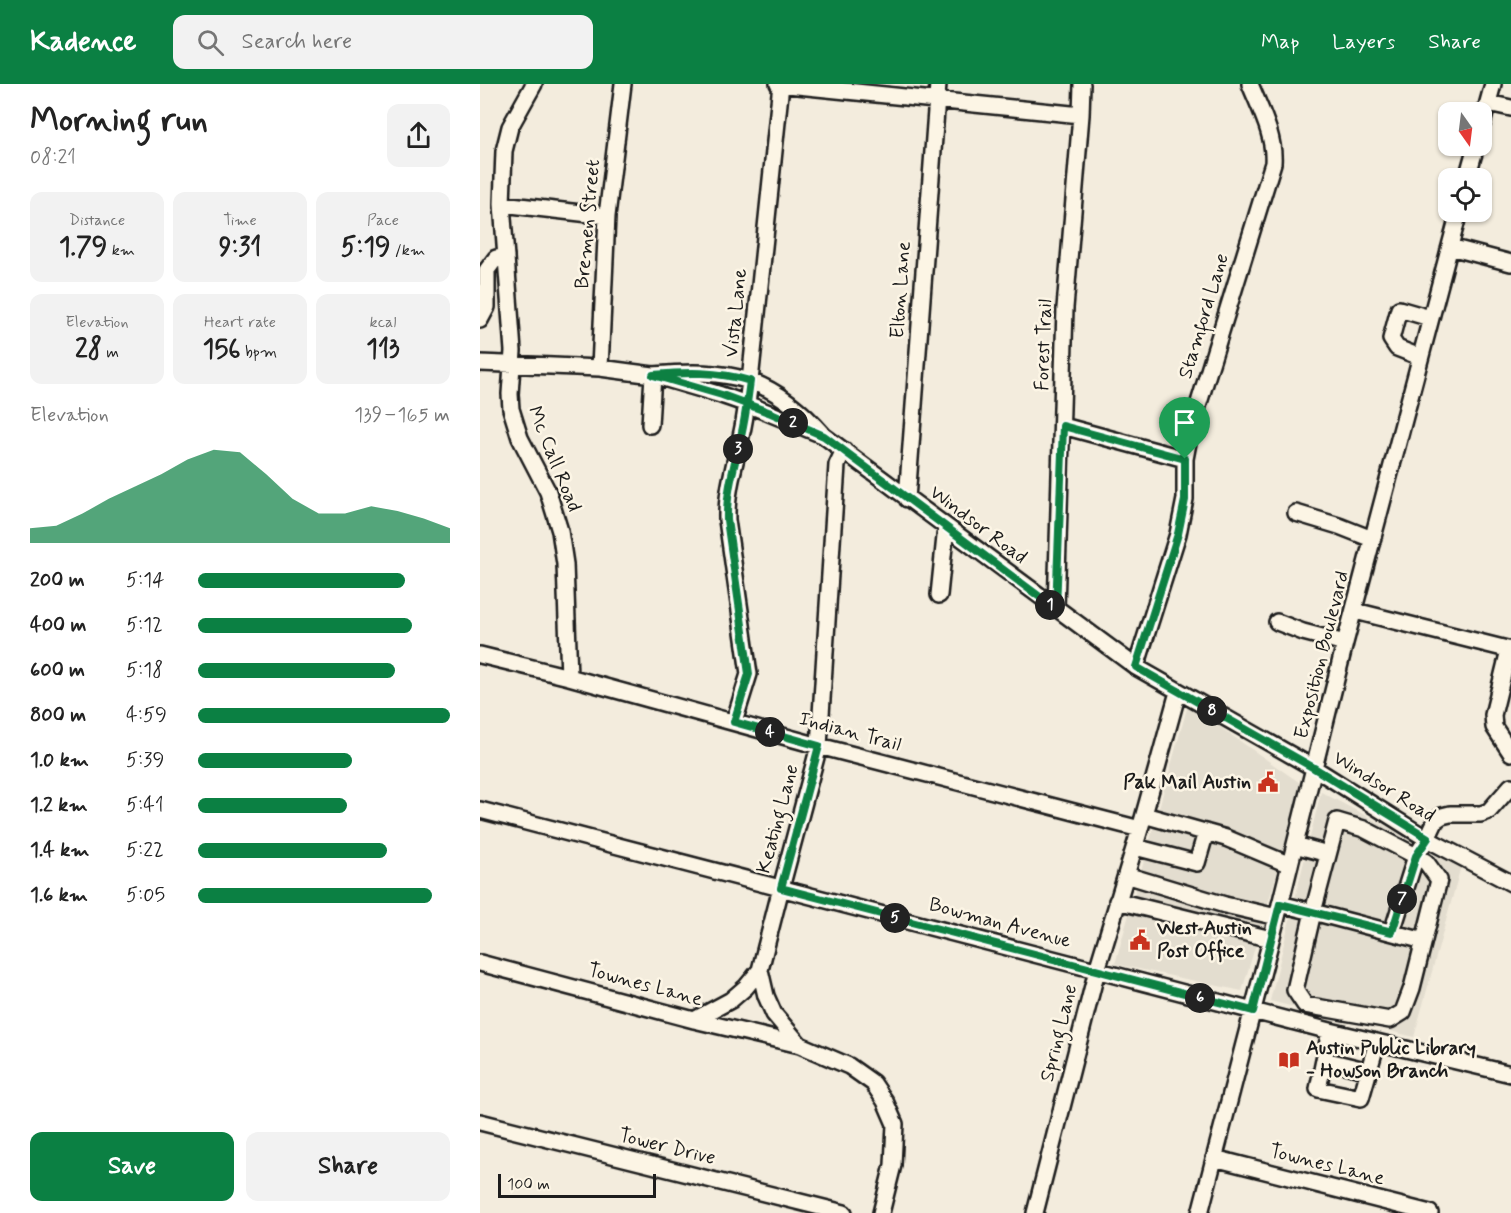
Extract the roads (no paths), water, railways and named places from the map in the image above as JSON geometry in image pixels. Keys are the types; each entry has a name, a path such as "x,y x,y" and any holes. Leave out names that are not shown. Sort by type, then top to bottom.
{"street":[{"name":"Mc Call Road","path":"534,84 510,128 504,152 502,204 513,364 510,394 514,422 548,492 560,531 565,564 569,677"},
{"name":"Bremen Street","path":"600,368 607,216 623,84"},
{"path":"780,84 1081,115"},
{"name":"Vista Lane","path":"734,722 749,674 727,520 728,493 744,426 750,381 780,84"},
{"name":"Elton Lane","path":"907,499 938,84"},
{"name":"Forest Trail","path":"1056,609 1065,308 1082,84"},
{"name":"Stamford Lane","path":"1136,667 1178,534 1185,500 1185,459 1190,432 1273,163 1272,139 1250,84"},
{"path":"1488,102 1493,84"},
{"path":"1492,104 1511,108"},
{"path":"502,204 607,216"},
{"name":"Exposition Boulevard","path":"1200,1213 1345,643 1456,222"},
{"path":"1450,247 1511,263"},
{"path":"480,320 487,308 487,270 496,258 506,256"},
{"path":"1420,357 1397,348 1391,339 1393,329 1399,309 1430,318"},
{"name":"Windsor Road","path":"480,363 600,368 653,375 722,395 824,436 1136,667 1314,768 1428,838 1511,883"},
{"name":"Windsor Road","path":"653,375 705,372 732,375 750,381 779,395 807,416 824,436"},
{"path":"650,425 653,375"},
{"path":"1063,426 1185,459"},
{"name":"Keating Lane","path":"694,1020 731,1000 760,970 819,746 837,465 844,450"},
{"path":"1296,513 1372,539"},
{"path":"939,594 946,527"},
{"path":"1355,611 1510,650 1493,715 1494,727 1511,753"},
{"path":"1277,622 1303,632 1345,643"},
{"name":"Indian Trail","path":"480,655 569,677 819,746 1142,822 1206,832 1290,865"},
{"name":"Spring Lane","path":"1035,1213 1097,970 1135,847 1178,692"},
{"path":"1392,932 1416,856 1436,820 1450,814 1489,812 1511,786"},
{"name":"Bowman Avenue","path":"480,810 1330,1031 1511,1074"},
{"path":"1371,834 1383,811"},
{"path":"1337,821 1364,829 1371,834 1426,862 1439,880 1412,988 1403,1012 1390,1020 1305,1005 1295,990 1337,821"},
{"path":"1135,847 1197,863 1206,832"},
{"path":"1295,845 1328,854"},
{"path":"1126,875 1225,905 1313,912 1424,941"},
{"path":"1118,901 1271,939"},
{"name":"Townes Lane","path":"480,963 694,1020 800,1045 849,1066 873,1083 885,1101 895,1124 893,1165 881,1213"},
{"path":"760,970 766,996 774,1014 800,1045"},
{"path":"1330,1031 1318,1089 1361,1098 1377,1042"},
{"path":"1324,1060 1369,1071"},
{"name":"Tower Drive","path":"480,1122 844,1213"},
{"name":"Townes Lane","path":"1214,1158 1430,1213"}],"place":[{"name":"Pak Mail Austin","path":"1268,782"},
{"name":"West Austin Post Office","path":"1140,940"},
{"name":"Austin Public Library - Howson Branch","path":"1289,1060"}]}
